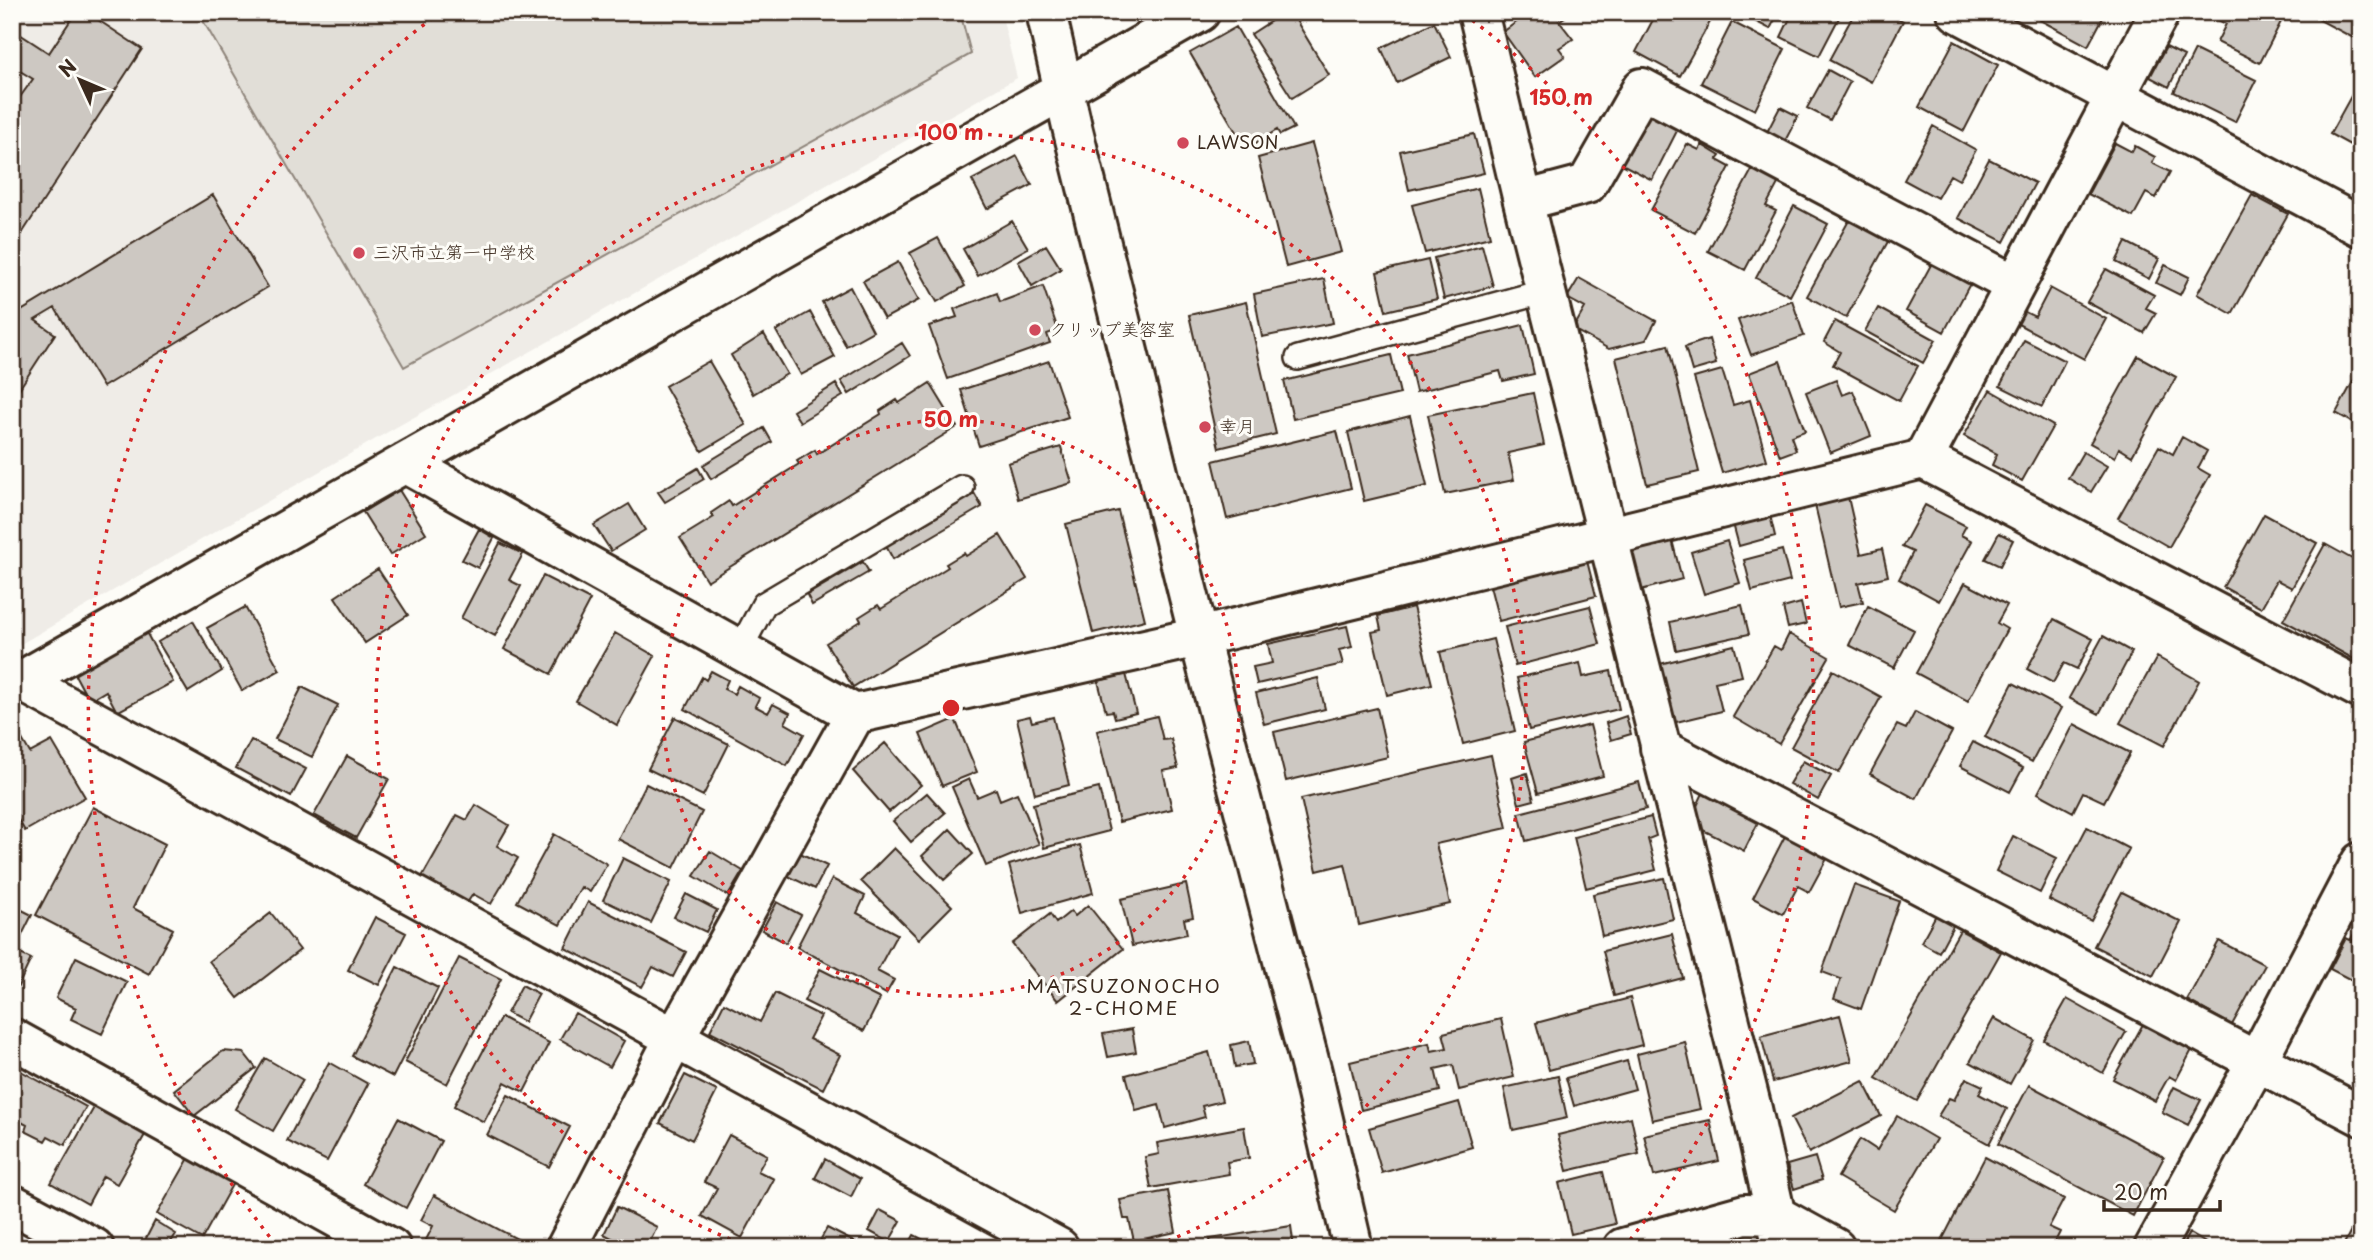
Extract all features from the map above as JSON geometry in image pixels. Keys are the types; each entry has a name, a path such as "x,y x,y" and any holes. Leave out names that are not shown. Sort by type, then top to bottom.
{"street":[{"path":"1046,12 1199,637 1312,1072 1353,1248"},
{"path":"17,684 1200,12"},
{"path":"1478,12 1523,201 1752,1109 1779,1231"},
{"path":"1957,12 2361,227"},
{"path":"1923,459 2160,12"},
{"path":"1523,201 1587,184 1642,88 2015,285"},
{"path":"405,463 855,714 1199,637 1923,459 2361,689"},
{"path":"17,684 1059,1248"},
{"path":"566,1248 674,1039 855,714"},
{"path":"1660,748 2361,1116"},
{"path":"2154,1248 2257,1061 2361,862"},
{"path":"12,1038 391,1248"},
{"path":"12,1204 94,1248"},
{"path":"1623,1248 1745,1213 1779,1231 1835,1248"}],"lane":[{"path":"1298,358 1546,291"},
{"path":"739,650 764,604 962,487"}],"shaded area":[{"name":"三沢市立第一中学校","path":"12,12 1001,12 1017,78 393,429 12,649"},
{"path":"198,12 960,12 971,54 404,367"}],"building":[{"path":"76,12 86,12 142,49 12,249 12,92 20,97 33,79 12,66 12,29 49,53"},
{"path":"1285,12 1291,12 1329,75 1292,98 1251,34"},
{"path":"1502,12 1518,12 1508,20"},
{"path":"1530,12 1572,12 1559,21 1573,39 1559,48 1565,56 1535,77 1503,32"},
{"path":"1657,12 1715,13 1680,76 1636,52"},
{"path":"1737,12 1779,12 1770,29"},
{"path":"1793,12 1842,12 1819,56 1781,37"},
{"path":"1855,12 1885,12 1903,21 1871,82 1829,60"},
{"path":"2044,12 2106,12 2088,46 2040,20"},
{"path":"2214,12 2285,14 2260,63 2217,42 2226,24 2212,17"},
{"path":"2312,12 2361,12 2361,42 2310,15"},
{"path":"1434,22 1451,57 1397,83 1381,48"},
{"path":"1732,22 1785,49 1755,110 1701,83"},
{"path":"1236,27 1294,128 1280,135 1277,130 1246,149 1190,53"},
{"path":"1954,41 1998,65 1964,131 1919,107"},
{"path":"2166,47 2184,56 2169,87 2150,77"},
{"path":"2195,50 2256,80 2235,122 2174,92"},
{"path":"1828,70 1850,82 1830,120 1807,108"},
{"path":"2361,78 2361,151 2330,134"},
{"path":"1780,107 1798,116 1785,141 1767,132"},
{"path":"1647,111 1679,127 1652,180 1620,163"},
{"path":"1933,126 1976,150 1959,180 1950,175 1937,198 1904,180"},
{"path":"1474,134 1484,173 1409,190 1400,151"},
{"path":"1312,143 1341,252 1286,267 1258,158"},
{"path":"2115,143 2132,152 2135,146 2155,157 2152,163 2170,172 2156,198 2146,193 2133,217 2088,194"},
{"path":"1687,144 1699,150 1702,145 1720,156 1717,160 1730,167 1695,233 1651,210"},
{"path":"1017,156 1032,185 987,209 972,180"},
{"path":"1989,159 2035,183 2004,242 1958,218"},
{"path":"1754,166 1780,180 1766,206 1776,211 1745,270 1708,251"},
{"path":"1478,188 1490,237 1425,253 1412,205"},
{"path":"213,195 268,287 103,387 55,308 35,320 55,334 12,400 12,306 21,311"},
{"path":"2252,195 2288,214 2232,314 2197,294"},
{"path":"1794,206 1828,224 1790,296 1756,278"},
{"path":"1852,215 1891,236 1846,318 1807,296"},
{"path":"1012,221 1028,248 978,276 963,249"},
{"path":"938,238 965,286 937,302 910,253"},
{"path":"2126,242 2159,259 2149,279 2116,262"},
{"path":"1046,245 1061,269 1032,286 1018,261"},
{"path":"1482,245 1493,286 1444,299 1434,258"},
{"path":"1428,260 1437,299 1386,311 1377,272"},
{"path":"1933,261 1971,282 1944,332 1906,311"},
{"path":"898,262 919,300 884,319 863,281"},
{"path":"2165,265 2189,277 2180,295 2156,283"},
{"path":"2106,269 2154,295 2146,308 2156,313 2144,333 2087,302"},
{"path":"1579,278 1656,321 1646,340 1609,349 1573,329 1585,308 1567,298"},
{"path":"1324,279 1333,323 1262,337 1254,294"},
{"path":"1043,286 1058,330 1047,334 1050,343 948,379 929,326 957,317 954,309 997,293 1000,302"},
{"path":"850,287 873,331 846,346 822,302"},
{"path":"2050,288 2106,319 2084,359 2016,323 2023,311 2035,317"},
{"path":"1792,300 1804,336 1751,355 1738,320"},
{"path":"1246,302 1276,434 1219,448 1189,315"},
{"path":"1878,308 1936,340 1923,363 1865,331"},
{"path":"810,312 835,357 801,375 776,331"},
{"path":"1835,321 1918,366 1899,401 1833,365 1840,352 1824,342"},
{"path":"1523,325 1534,374 1503,381 1500,371 1416,392 1407,354"},
{"path":"764,334 787,374 753,394 731,355"},
{"path":"1709,339 1716,364 1692,371 1685,347"},
{"path":"2024,340 2065,361 2042,407 2000,386"},
{"path":"902,343 910,356 849,394 841,381"},
{"path":"1668,345 1699,472 1647,484 1616,358"},
{"path":"1391,355 1400,394 1293,419 1284,381"},
{"path":"2138,356 2176,377 2132,456 2119,448 2115,457 2090,443"},
{"path":"709,361 746,425 702,451 665,386"},
{"path":"1049,361 1068,417 979,446 961,390"},
{"path":"1780,361 1805,431 1791,436 1796,450 1780,456 1749,373"},
{"path":"2361,367 2361,427 2336,413"},
{"path":"1722,370 1733,405 1750,400 1767,460 1722,473 1694,378"},
{"path":"1836,380 1842,395 1853,391 1871,436 1830,453 1806,392"},
{"path":"930,383 957,427 707,581 680,538 714,517 711,513 729,501 732,506 799,464 797,461 815,450 817,454 881,414 880,411 897,400 899,403"},
{"path":"836,384 843,396 800,422 793,411"},
{"path":"1990,390 2053,426 2022,481 1992,465 1997,454 1964,436"},
{"path":"1533,393 1544,445 1508,453 1514,480 1445,494 1428,415"},
{"path":"1410,416 1427,486 1364,501 1348,432"},
{"path":"764,428 772,442 711,479 703,465"},
{"path":"1337,431 1351,488 1227,519 1213,461"},
{"path":"2182,437 2207,451 2198,468 2210,475 2169,547 2118,518 2159,446 2173,454"},
{"path":"1061,447 1072,483 1018,499 1008,463"},
{"path":"2083,452 2107,466 2091,492 2068,478"},
{"path":"698,468 704,479 665,502 658,492"},
{"path":"399,490 426,533 390,555 363,512"},
{"path":"974,493 982,507 893,559 886,546"},
{"path":"1848,497 1861,554 1882,549 1888,576 1858,583 1863,602 1839,607 1815,505"},
{"path":"629,504 645,530 611,551 594,525"},
{"path":"1925,505 1966,526 1961,535 1972,541 1939,601 1899,579 1913,552 1902,547"},
{"path":"1118,511 1145,620 1093,633 1066,524"},
{"path":"1769,511 1775,536 1739,546 1732,520"},
{"path":"2264,514 2317,543 2292,588 2277,580 2261,608 2223,587"},
{"path":"479,529 494,538 478,568 462,560"},
{"path":"1999,533 2013,540 2000,566 1985,559"},
{"path":"1000,535 1027,579 853,687 826,643 861,621 859,617 878,605 881,609 948,567 946,564 964,553 966,556"},
{"path":"1671,536 1682,579 1641,590 1629,548"},
{"path":"1727,541 1740,583 1704,594 1691,552"},
{"path":"500,543 523,554 509,580 521,586 495,636 461,618"},
{"path":"2325,544 2361,564 2361,663 2283,620"},
{"path":"1782,550 1790,581 1752,591 1744,560"},
{"path":"1587,561 1596,596 1499,621 1490,586"},
{"path":"863,562 869,572 812,605 807,595"},
{"path":"378,569 408,615 365,643 335,597"},
{"path":"543,576 590,600 551,674 504,649"},
{"path":"1965,583 2007,605 1997,623 2007,629 1968,701 1916,673"},
{"path":"1801,603 1806,624 1788,628 1783,608"},
{"path":"1742,605 1749,634 1676,650 1670,622"},
{"path":"1590,606 1600,644 1515,666 1505,627"},
{"path":"1868,606 1914,630 1894,668 1849,645"},
{"path":"245,607 280,670 242,691 207,628"},
{"path":"1413,607 1432,684 1387,695 1372,632 1381,630 1378,616"},
{"path":"2054,619 2093,639 2077,669 2064,663 2053,683 2027,669"},
{"path":"193,621 222,671 188,692 158,642"},
{"path":"1347,626 1352,647 1339,650 1343,664 1257,684 1253,667 1272,663 1268,644"},
{"path":"146,632 173,682 117,712 106,691 89,701 73,671"},
{"path":"615,633 655,656 617,725 576,701"},
{"path":"1789,634 1829,657 1779,744 1733,717 1774,646 1781,650"},
{"path":"2103,636 2132,652 2099,714 2069,698"},
{"path":"1493,639 1515,731 1463,744 1440,652"},
{"path":"1734,645 1742,676 1715,682 1722,711 1672,723 1656,665"},
{"path":"2157,657 2199,681 2164,746 2120,723"},
{"path":"1580,663 1583,677 1611,671 1619,709 1529,730 1517,678"},
{"path":"1833,670 1881,697 1839,773 1791,747"},
{"path":"711,671 728,680 724,689 734,694 738,686 759,698 755,706 768,713 773,704 790,713 785,723 804,734 787,766 685,709 702,677 706,680"},
{"path":"1126,674 1136,713 1115,718 1113,711 1106,712 1098,681"},
{"path":"1318,678 1325,709 1264,724 1256,693"},
{"path":"2013,683 2061,708 2032,762 1985,737"},
{"path":"302,687 338,705 312,757 275,739"},
{"path":"1377,708 1388,757 1286,781 1274,732"},
{"path":"1915,712 1952,732 1916,799 1870,774 1897,725 1906,729"},
{"path":"1030,716 1032,722 1053,717 1069,785 1035,794 1017,719"},
{"path":"1157,716 1163,740 1171,739 1178,768 1163,771 1172,809 1119,822 1097,731"},
{"path":"1626,716 1631,734 1611,740 1606,723"},
{"path":"675,717 729,744 703,796 648,769"},
{"path":"955,719 977,772 942,786 920,734"},
{"path":"12,722 30,753 52,741 85,797 25,831 12,810"},
{"path":"2074,724 2130,753 2104,802 2083,792 2073,812 2038,793"},
{"path":"1590,725 1603,776 1538,793 1524,742"},
{"path":"251,740 306,769 291,797 236,768"},
{"path":"1973,742 2023,768 2010,792 1960,766"},
{"path":"885,743 921,785 889,812 853,771"},
{"path":"1491,755 1507,828 1436,844 1450,904 1359,925 1345,864 1317,871 1301,799"},
{"path":"347,756 389,779 356,838 314,815"},
{"path":"1803,761 1831,776 1818,800 1789,784"},
{"path":"1527,773 1534,800 1519,804 1512,778"},
{"path":"969,779 977,797 996,789 1000,800 1017,793 1039,844 986,866 952,787"},
{"path":"1639,782 1646,809 1526,841 1519,813"},
{"path":"646,784 702,812 674,868 618,839"},
{"path":"1099,788 1109,831 1044,848 1033,804"},
{"path":"927,793 945,813 911,842 893,821"},
{"path":"1703,793 1759,821 1744,851 1701,829 1696,808"},
{"path":"476,805 509,825 497,846 518,858 491,904 473,894 467,903 422,877 457,815 467,820"},
{"path":"93,807 165,844 133,908 173,929 149,974 36,915"},
{"path":"1651,817 1656,836 1648,839 1656,870 1586,888 1574,837"},
{"path":"2087,827 2129,849 2091,921 2049,900"},
{"path":"950,829 973,854 944,880 922,856"},
{"path":"1787,832 1829,855 1809,892 1798,886 1783,914 1753,898"},
{"path":"554,834 607,864 590,892 581,887 560,925 517,902"},
{"path":"2013,836 2057,858 2040,893 1996,871"},
{"path":"1080,845 1093,893 1022,913 1009,865"},
{"path":"894,848 952,906 919,939 861,881"},
{"path":"710,851 743,871 728,896 694,876"},
{"path":"800,853 827,866 815,889 788,876"},
{"path":"623,858 671,882 651,923 603,900"},
{"path":"1664,878 1673,919 1602,936 1593,894"},
{"path":"832,879 865,896 857,913 897,934 877,971 894,980 886,994 797,947"},
{"path":"1186,884 1193,917 1184,919 1187,934 1132,946 1121,899"},
{"path":"1854,885 1899,901 1861,1009 1834,999 1841,979 1822,972"},
{"path":"2122,892 2181,922 2153,976 2094,946"},
{"path":"686,894 717,910 706,932 674,917"},
{"path":"588,902 686,952 673,977 653,967 642,987 565,948"},
{"path":"777,902 801,915 786,943 762,930"},
{"path":"12,905 32,915 18,943 12,940"},
{"path":"1088,905 1123,949 1058,1001 1012,944 1050,914 1056,923 1071,911 1075,916"},
{"path":"271,913 300,950 238,998 209,961"},
{"path":"1937,913 1955,922 1939,952 1921,942"},
{"path":"375,917 406,933 379,985 348,970"},
{"path":"2361,920 2361,944 2351,939"},
{"path":"1960,930 2001,952 1917,1101 1876,1078"},
{"path":"1672,934 1683,978 1614,996 1603,951"},
{"path":"2346,938 2361,945 2361,985 2330,969"},
{"path":"2219,941 2265,965 2232,1025 2187,1000"},
{"path":"12,950 31,959 13,997 12,997"},
{"path":"76,957 127,982 102,1034 71,1019 76,1008 56,998"},
{"path":"459,958 501,979 447,1084 405,1062"},
{"path":"397,967 438,988 393,1077 352,1056"},
{"path":"820,969 880,999 864,1031 804,1001"},
{"path":"522,985 539,994 524,1022 507,1013"},
{"path":"775,993 821,1016 809,1039 840,1055 823,1089 710,1031 724,1003 760,1022"},
{"path":"1630,998 1642,1045 1549,1070 1536,1023"},
{"path":"2067,999 2126,1032 2103,1073 2044,1040"},
{"path":"575,1013 624,1041 610,1067 560,1039"},
{"path":"1840,1015 1852,1061 1773,1082 1761,1036"},
{"path":"501,1017 549,1043 524,1092 505,1082 484,1122 454,1106"},
{"path":"1994,1018 2034,1040 2010,1084 1970,1062"},
{"path":"1501,1019 1514,1077 1459,1090 1453,1065 1435,1069 1440,1091 1361,1110 1350,1062 1429,1043 1431,1051 1447,1048 1443,1033"},
{"path":"2143,1024 2192,1050 2176,1080 2169,1076 2155,1101 2113,1079"},
{"path":"1132,1029 1136,1052 1108,1057 1103,1034"},
{"path":"1249,1041 1253,1064 1235,1067 1231,1045"},
{"path":"1685,1042 1700,1109 1652,1120 1637,1054"},
{"path":"223,1051 244,1053 256,1068 194,1116 174,1090"},
{"path":"1209,1052 1222,1101 1202,1106 1205,1117 1165,1128 1159,1105 1136,1111 1126,1075"},
{"path":"265,1058 303,1080 273,1131 235,1109"},
{"path":"1627,1061 1635,1089 1574,1106 1566,1078"},
{"path":"329,1062 368,1084 327,1161 287,1141"},
{"path":"12,1066 86,1107 65,1145 48,1136 45,1141 25,1131 27,1125 12,1117"},
{"path":"685,1075 717,1091 692,1140 660,1123"},
{"path":"1558,1076 1567,1118 1513,1130 1504,1088"},
{"path":"1966,1078 1983,1086 1979,1094 2007,1109 1989,1144 1938,1116 1949,1098 1954,1100"},
{"path":"1863,1081 1881,1116 1809,1153 1791,1118"},
{"path":"2029,1085 2164,1157 2133,1216 1998,1144"},
{"path":"2174,1087 2201,1100 2188,1125 2162,1112"},
{"path":"508,1095 570,1127 549,1167 487,1135"},
{"path":"1459,1102 1472,1147 1382,1173 1369,1128"},
{"path":"96,1104 146,1133 117,1184 103,1176 88,1204 51,1183"},
{"path":"1897,1116 1936,1139 1894,1210 1838,1177 1860,1139 1877,1150"},
{"path":"1631,1117 1639,1154 1567,1171 1558,1135"},
{"path":"398,1118 441,1141 406,1208 363,1184"},
{"path":"1710,1120 1719,1161 1654,1176 1644,1135"},
{"path":"1244,1127 1249,1158 1227,1162 1229,1174 1151,1188 1145,1157 1159,1154 1157,1143"},
{"path":"729,1135 767,1155 758,1171 774,1179 742,1238 702,1216 717,1188 704,1182"},
{"path":"1815,1157 1822,1180 1794,1189 1787,1165"},
{"path":"1985,1157 2064,1199 2049,1227 2060,1232 2052,1248 1938,1248"},
{"path":"189,1158 233,1183 202,1239 157,1214"},
{"path":"825,1159 860,1179 851,1197 815,1178"},
{"path":"1603,1172 1615,1224 1571,1234 1559,1183"},
{"path":"1168,1191 1176,1232 1134,1241 1129,1219 1124,1219 1120,1200"},
{"path":"434,1195 534,1248 431,1248 424,1244 433,1226 421,1220"},
{"path":"617,1207 657,1227 647,1248 631,1248 604,1234"},
{"path":"880,1210 901,1221 889,1242 869,1231"},
{"path":"2359,1214 2361,1248 2342,1248"},
{"path":"155,1221 176,1234 167,1248 141,1248"},
{"path":"1291,1226 1294,1248 1211,1248 1210,1239"},
{"path":"827,1228 866,1248 816,1248"},
{"path":"2189,1233 2214,1248 2181,1248"},
{"path":"330,1234 354,1248 323,1248"},
{"path":"914,1235 939,1248 907,1248"}],"place":[{"name":"LAWSON","path":"1183,143"},
{"name":"三沢市立第一中学校","path":"359,253"},
{"name":"クリップ美容室","path":"1035,330"},
{"name":"幸月","path":"1205,427"}],"district":[{"name":"MATSUZONOCHO 2-CHOME","path":"1124,997"}]}
